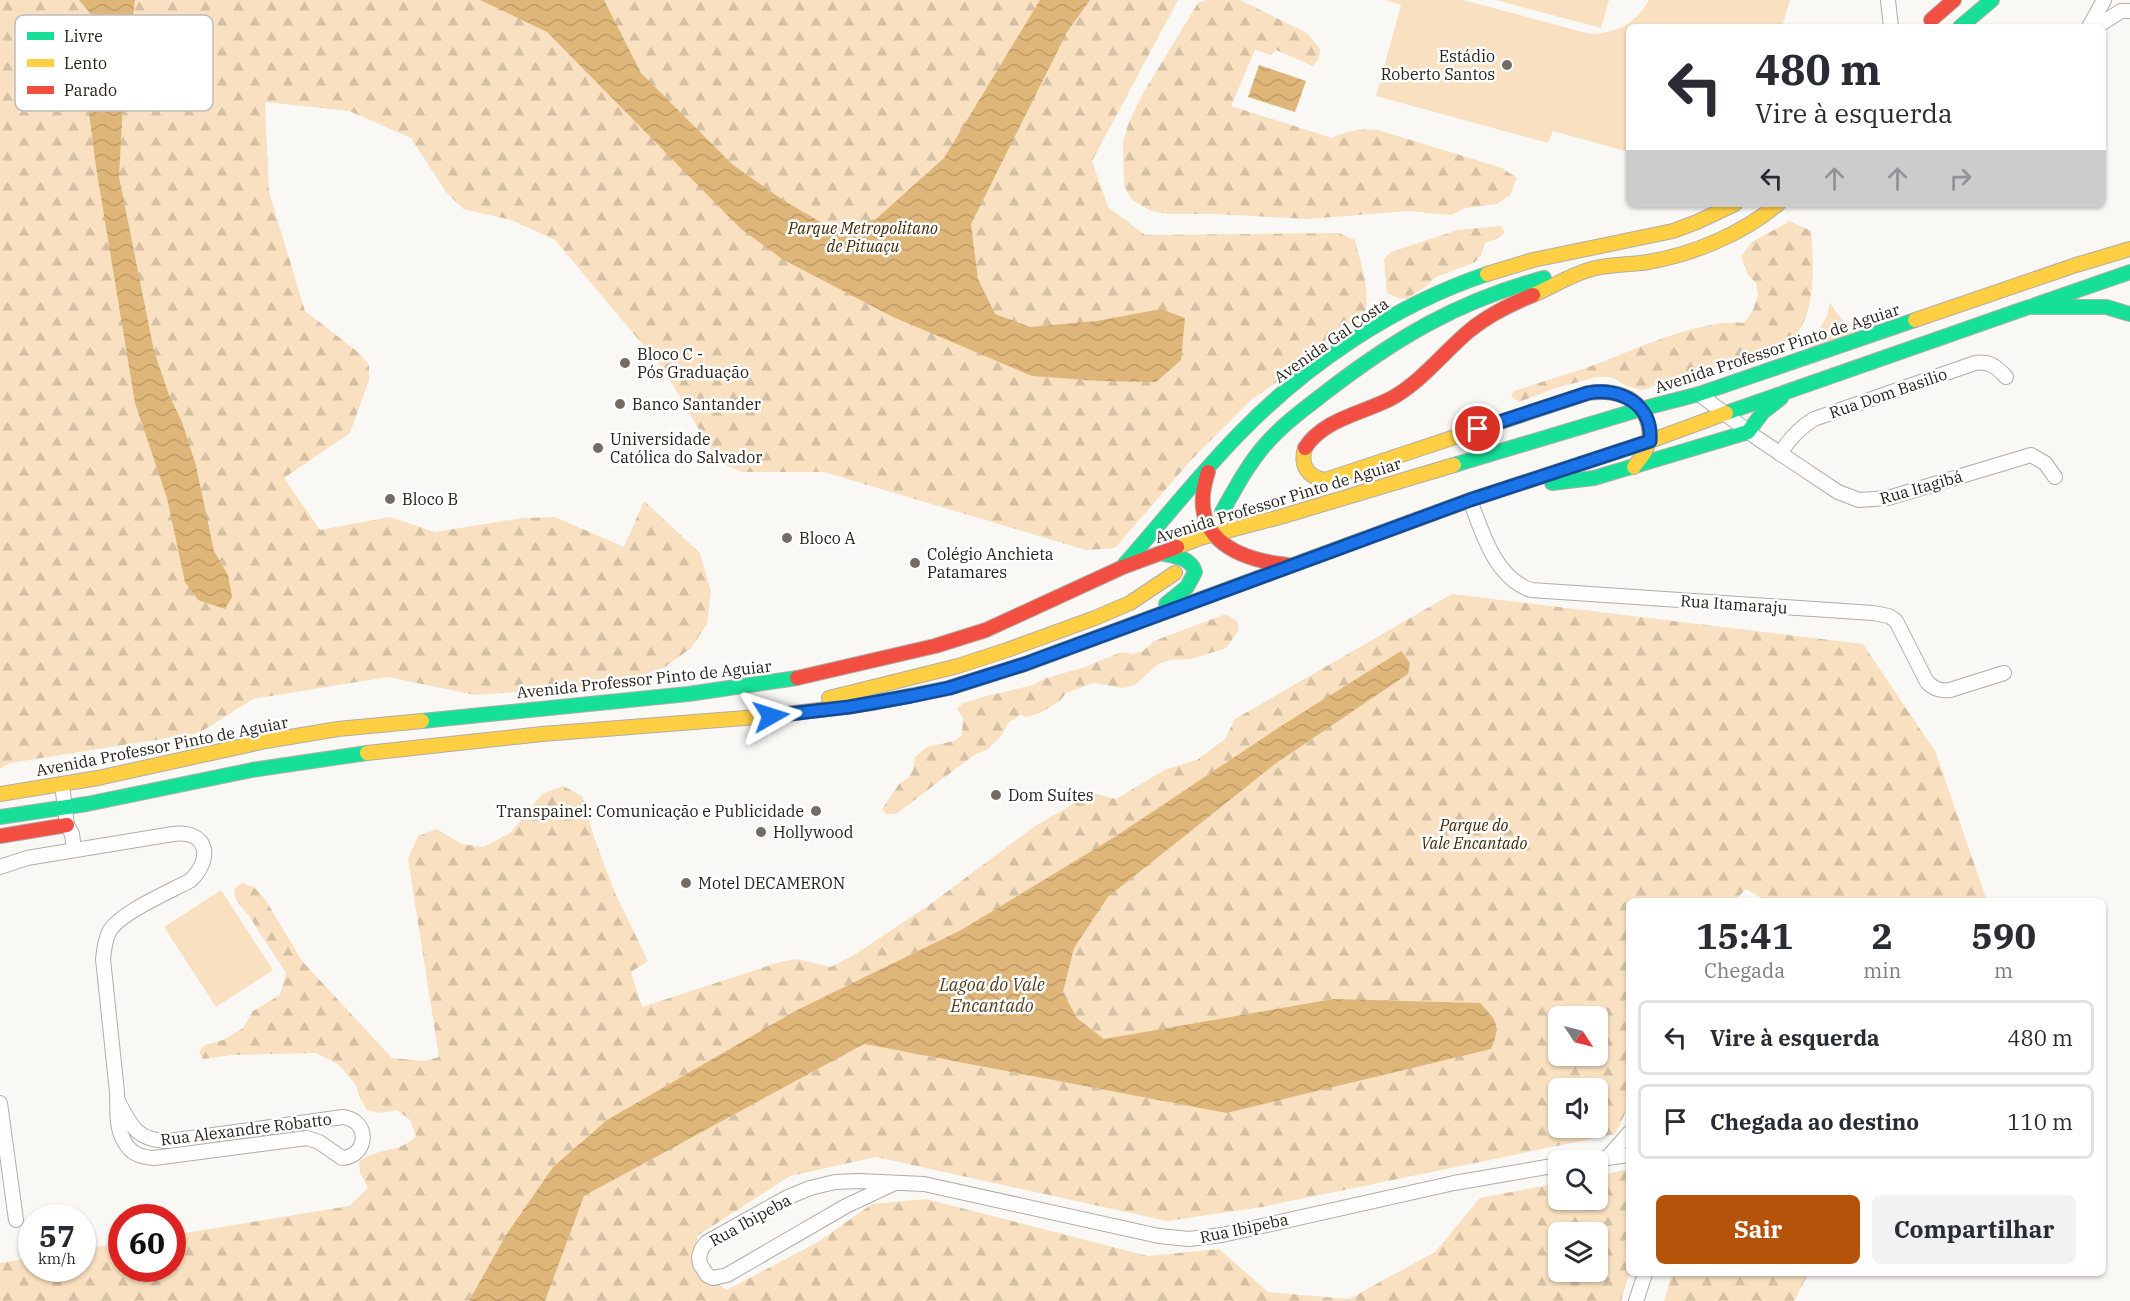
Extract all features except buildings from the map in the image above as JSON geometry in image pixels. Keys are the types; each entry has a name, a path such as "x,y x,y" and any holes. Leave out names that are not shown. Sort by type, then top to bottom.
{"main road":[{"path":"1931,20 1954,0"},
{"path":"1964,24 1992,0"},
{"name":"Avenida Gal Costa","path":"1123,567 1256,418 1296,382 1369,330 1405,308 1514,265 1629,242 1676,230 1729,207"},
{"path":"1222,512 1242,476 1264,446 1292,418 1357,368 1401,339 1466,304 1506,288 1592,268 1649,262 1697,249 1738,231 1774,207"},
{"name":"Avenida Professor Pinto de Aguiar","path":"0,794 119,774 266,741 338,729 649,698 802,677 958,640 986,630 1123,567 1213,534 1280,517 1641,409 1699,394 2066,268 2130,249"},
{"path":"1592,268 1514,303 1470,330 1410,386 1391,398 1323,429 1308,442 1302,458 1311,476 1325,480 1588,393 1604,390 1632,401 1641,409 1649,425 1650,441 1642,458 1634,467"},
{"path":"0,817 65,808 262,768 341,756 542,734 771,716 849,707 949,688 1025,664 1470,500 1650,441 2130,272"},
{"path":"2029,307 2106,307 2130,314"},
{"path":"1507,488 1594,478 1748,432 1763,412 1790,390"},
{"path":"1209,468 1203,486 1202,505 1207,528 1236,550 1256,559 1277,565 1291,565"},
{"path":"1256,559 1250,554 1252,539 1280,517"},
{"path":"1140,621 1182,593 1193,581 1195,575 1188,560 1160,553"},
{"path":"771,716 813,702 958,666 1007,650 1130,603 1175,573"},
{"path":"0,836 67,825"}],"street":[{"path":"1888,0 1891,24"},
{"path":"2091,24 2104,0"},
{"path":"2100,24 2121,12 2130,11"},
{"name":"Rua Dom Basilio","path":"1780,454 1793,435 1803,425 1814,419 1975,363 1993,364 2006,377"},
{"name":"Rua Itagibá","path":"1699,394 1780,454 1838,492 1859,500 1888,498 2031,455 2045,463 2055,477"},
{"name":"Rua Itamaraju","path":"1470,500 1484,537 1496,560 1509,578 1531,590 1873,613 1889,616 1896,621 1927,682 1933,688 1941,691 1950,690 2004,673"},
{"path":"0,867 27,858 74,849 72,834 67,825 62,784"},
{"path":"44,829 48,854"},
{"name":"Rua Alexandre Robatto","path":"74,849 182,833 190,834 198,840 205,852 205,862 192,880 123,917 109,932 105,945 103,959 118,1101 117,1120 123,1140 129,1149 142,1157 173,1156 308,1138 319,1142 342,1158 355,1154 362,1142 361,1128 350,1118 343,1117 157,1141 137,1132 128,1121 118,1101"},
{"path":"0,1103 16,1220"},
{"path":"1608,1157 1626,1136"},
{"path":"1608,1157 1626,1155"},
{"name":"Rua Ibipeba","path":"895,1183 846,1206 727,1275 713,1278 707,1275 700,1264 699,1257 707,1242 786,1198 810,1188 835,1182 860,1181 924,1184 1122,1229 1189,1239 1222,1235 1454,1183 1548,1167"},
{"path":"1636,1301 1644,1276"}],"green space":[{"name":"Parque Metropolitano de Pituaçu","path":"0,0 1178,0 1092,161 1108,207 1145,235 1339,233 1355,240 1365,281 1367,301 1363,322 1251,400 1192,459 1115,548 1086,550 824,472 743,472 718,462 664,370 555,240 511,220 463,209 446,192 411,138 349,111 265,102 269,192 305,311 359,353 369,365 369,380 350,433 284,478 320,530 390,517 435,532 523,518 555,517 624,547 644,501 700,553 711,591 707,624 691,648 665,667 635,678 573,688 475,695 388,677 253,699 199,733 10,763 0,769"},
{"path":"1206,0 1240,0 1307,33 1320,49 1319,59 1313,66 1276,50 1271,55 1255,50 1231,106 1332,138 1354,131 1378,130 1502,168 1517,178 1510,195 1497,204 1465,208 1451,215 1408,211 1308,219 1168,214 1151,211 1132,200 1124,186 1123,141 1129,122 1143,93 1198,3"},
{"name":"Estádio Roberto Santos","path":"1385,0 1463,0 1590,34 1608,32 1626,25 1626,151 1553,131 1548,143 1376,96 1401,5"},
{"path":"1496,0 1609,0 1601,28"},
{"name":"Estádio Roberto Santos","path":"1649,0 1790,0 1783,24 1627,24 1638,15"},
{"path":"1790,221 1811,231 1812,284 1808,311 1803,323 1795,335 1783,346 1642,390 1627,386 1611,377 1597,377 1556,388 1519,402 1511,396 1514,391 1591,366 1672,335 1709,325 1744,323 1753,310 1758,295 1756,283 1748,275 1741,256 1752,242"},
{"path":"1501,226 1505,232 1499,238 1485,243 1481,255 1475,262 1436,277 1406,299 1387,293 1384,259 1391,252 1458,230"},
{"path":"1830,302 1844,321 1864,330 1808,349 1827,316"},
{"name":"Parque do Vale Encantado","path":"1452,594 1863,644 1936,753 1986,898 1761,898 1746,889 1737,898 1626,898 1626,1111 1615,1134 1608,1135 1608,1078 1548,1078 1548,1138 1596,1138 1262,1207 1167,1221 876,1157 790,1176 697,1236 693,1268 727,1290 818,1242 872,1204 926,1199 1148,1256 1219,1249 1268,1292 1349,1299 1435,1252 1480,1198 1548,1185 1548,1210 1608,1210 1608,1174 1626,1170 1626,1276 1628,1276 1621,1301 545,1301 584,1196 864,1044 1226,1113 1333,999 1104,1039 1077,1018 1063,992 1074,948 1108,897 1275,764 1408,674 1281,726 1116,836 961,930 797,1010 607,1120 553,1167 506,1235 469,1301 0,1301 0,1263 18,1260 18,1282 96,1282 96,1247 108,1245 108,1282 186,1282 186,1233 349,1206 368,1188 360,1173 359,1162 373,1154 402,1146 416,1136 410,1120 397,1110 381,1113 367,1110 356,1085 338,1064 316,1053 232,1055 203,1059 199,1051 205,1045 223,1040 243,1028 253,1011 280,995 286,973 236,900 234,889 242,883 254,887 265,899 302,961 392,1058 425,1061 439,1057 408,859 418,836 437,829 461,844 483,847 510,833 542,794 563,786 582,796 595,840 615,893 648,961 631,972 642,1007 780,962 797,959 831,967 854,955 929,905 1035,826 1093,793 1116,799 1166,769 1197,760 1225,739 1235,719"},
{"path":"1226,614 1237,621 1239,630 1226,648 1191,659 1171,660 1158,664 1135,685 1123,688 1093,683 1066,693 1060,701 1040,713 1027,717 1020,715 1008,723 1001,736 988,749 974,755 896,814 886,814 882,809 899,784 908,778 913,770 915,757 927,747 954,741 962,735 963,718 957,709 963,703 1033,685 1046,678 1082,668 1122,652 1133,654 1143,651 1154,641"},
{"path":"221,890 273,970 216,1007 164,927"},
{"path":"1671,1276 1807,1276 1794,1301 1664,1301"}],"water":[{"path":"79,0 135,0 133,15 92,15"},
{"path":"480,0 604,0 641,73 733,165 783,200 834,230 876,219 944,158 1040,0 1090,0 1067,32 971,224 978,279 995,314 1030,327 1097,321 1161,309 1185,318 1181,360 1156,382 1032,376 893,317 782,259 740,228 547,32"},
{"path":"1259,65 1306,81 1295,112 1248,97"},
{"path":"89,111 123,111 119,177 154,351 169,395 182,422 196,466 214,551 228,575 232,597 225,609 198,600 185,582 167,498 135,403"},
{"name":"Lagoa do Vale Encantado","path":"1401,651 1410,663 1408,674 1275,764 1108,897 1074,948 1063,992 1077,1018 1104,1039 1333,999 1480,1003 1496,1024 1496,1034 1491,1049 1226,1113 864,1044 584,1196 545,1301 469,1301 506,1235 553,1167 607,1120 797,1010 961,930 1116,836 1281,726"}],"traffic: fast":[{"path":"1964,24 1992,0"},
{"path":"2035,305 2130,272"},
{"path":"1124,565 1224,450 1265,408 1293,384 1354,339 1386,320 1419,302 1487,274"},
{"path":"1222,512 1247,470 1271,438 1301,411 1352,373 1429,323 1484,298 1544,278"},
{"path":"1726,413 2029,307 2106,307 2130,314"},
{"path":"1454,465 1699,394 1915,320"},
{"path":"1552,483 1594,478 1748,432 1763,412 1781,398"},
{"path":"873,703 949,688 1025,664 1350,544"},
{"path":"1160,553 1186,560 1195,572 1187,587 1166,604"},
{"path":"422,721 688,694 797,678"},
{"path":"0,817 87,804 252,770 367,753"}],"traffic: slow":[{"path":"1487,274 1533,260 1673,231 1729,207"},
{"path":"1533,295 1592,269 1648,262 1700,248 1749,225 1774,207"},
{"path":"1915,320 2130,249"},
{"path":"1305,448 1303,460 1306,469 1314,476 1325,480 1588,393 1609,392 1621,395 1636,404 1642,410 1649,426 1645,452 1634,467"},
{"path":"1350,544 1470,500 1650,441 1726,413"},
{"path":"1177,547 1200,538 1280,517 1454,465"},
{"path":"829,698 958,666 1007,650 1130,603 1175,573"},
{"path":"367,753 542,734 771,716 873,703"},
{"path":"0,794 98,778 266,741 338,729 422,721"}],"traffic: jam":[{"path":"1931,20 1954,0"},
{"path":"1305,448 1313,438 1333,423 1403,391 1476,326 1516,302 1533,295"},
{"path":"1208,472 1203,494 1204,512 1209,528 1219,540 1249,557 1288,565"},
{"path":"797,678 935,646 986,630 1123,567 1177,547"},
{"path":"0,836 67,825"}],"place":[{"name":"Estádio Roberto Santos","path":"1507,65"},
{"name":"Bloco C - Pós Graduação","path":"625,363"},
{"name":"Banco Santander","path":"620,404"},
{"name":"Universidade Católica do Salvador","path":"598,448"},
{"name":"Bloco B","path":"390,499"},
{"name":"Bloco A","path":"787,538"},
{"name":"Colégio Anchieta Patamares","path":"915,563"},
{"name":"Dom Suítes","path":"996,795"},
{"name":"Transpainel: Comunicação e Publicidade","path":"816,811"},
{"name":"Hollywood","path":"761,832"},
{"name":"Motel DECAMERON","path":"686,883"}],"route":[{"path":"771,716 849,707 949,688 1025,664 1470,500 1650,441 1649,425 1641,409 1632,401 1604,390 1588,393 1478,429"}]}
